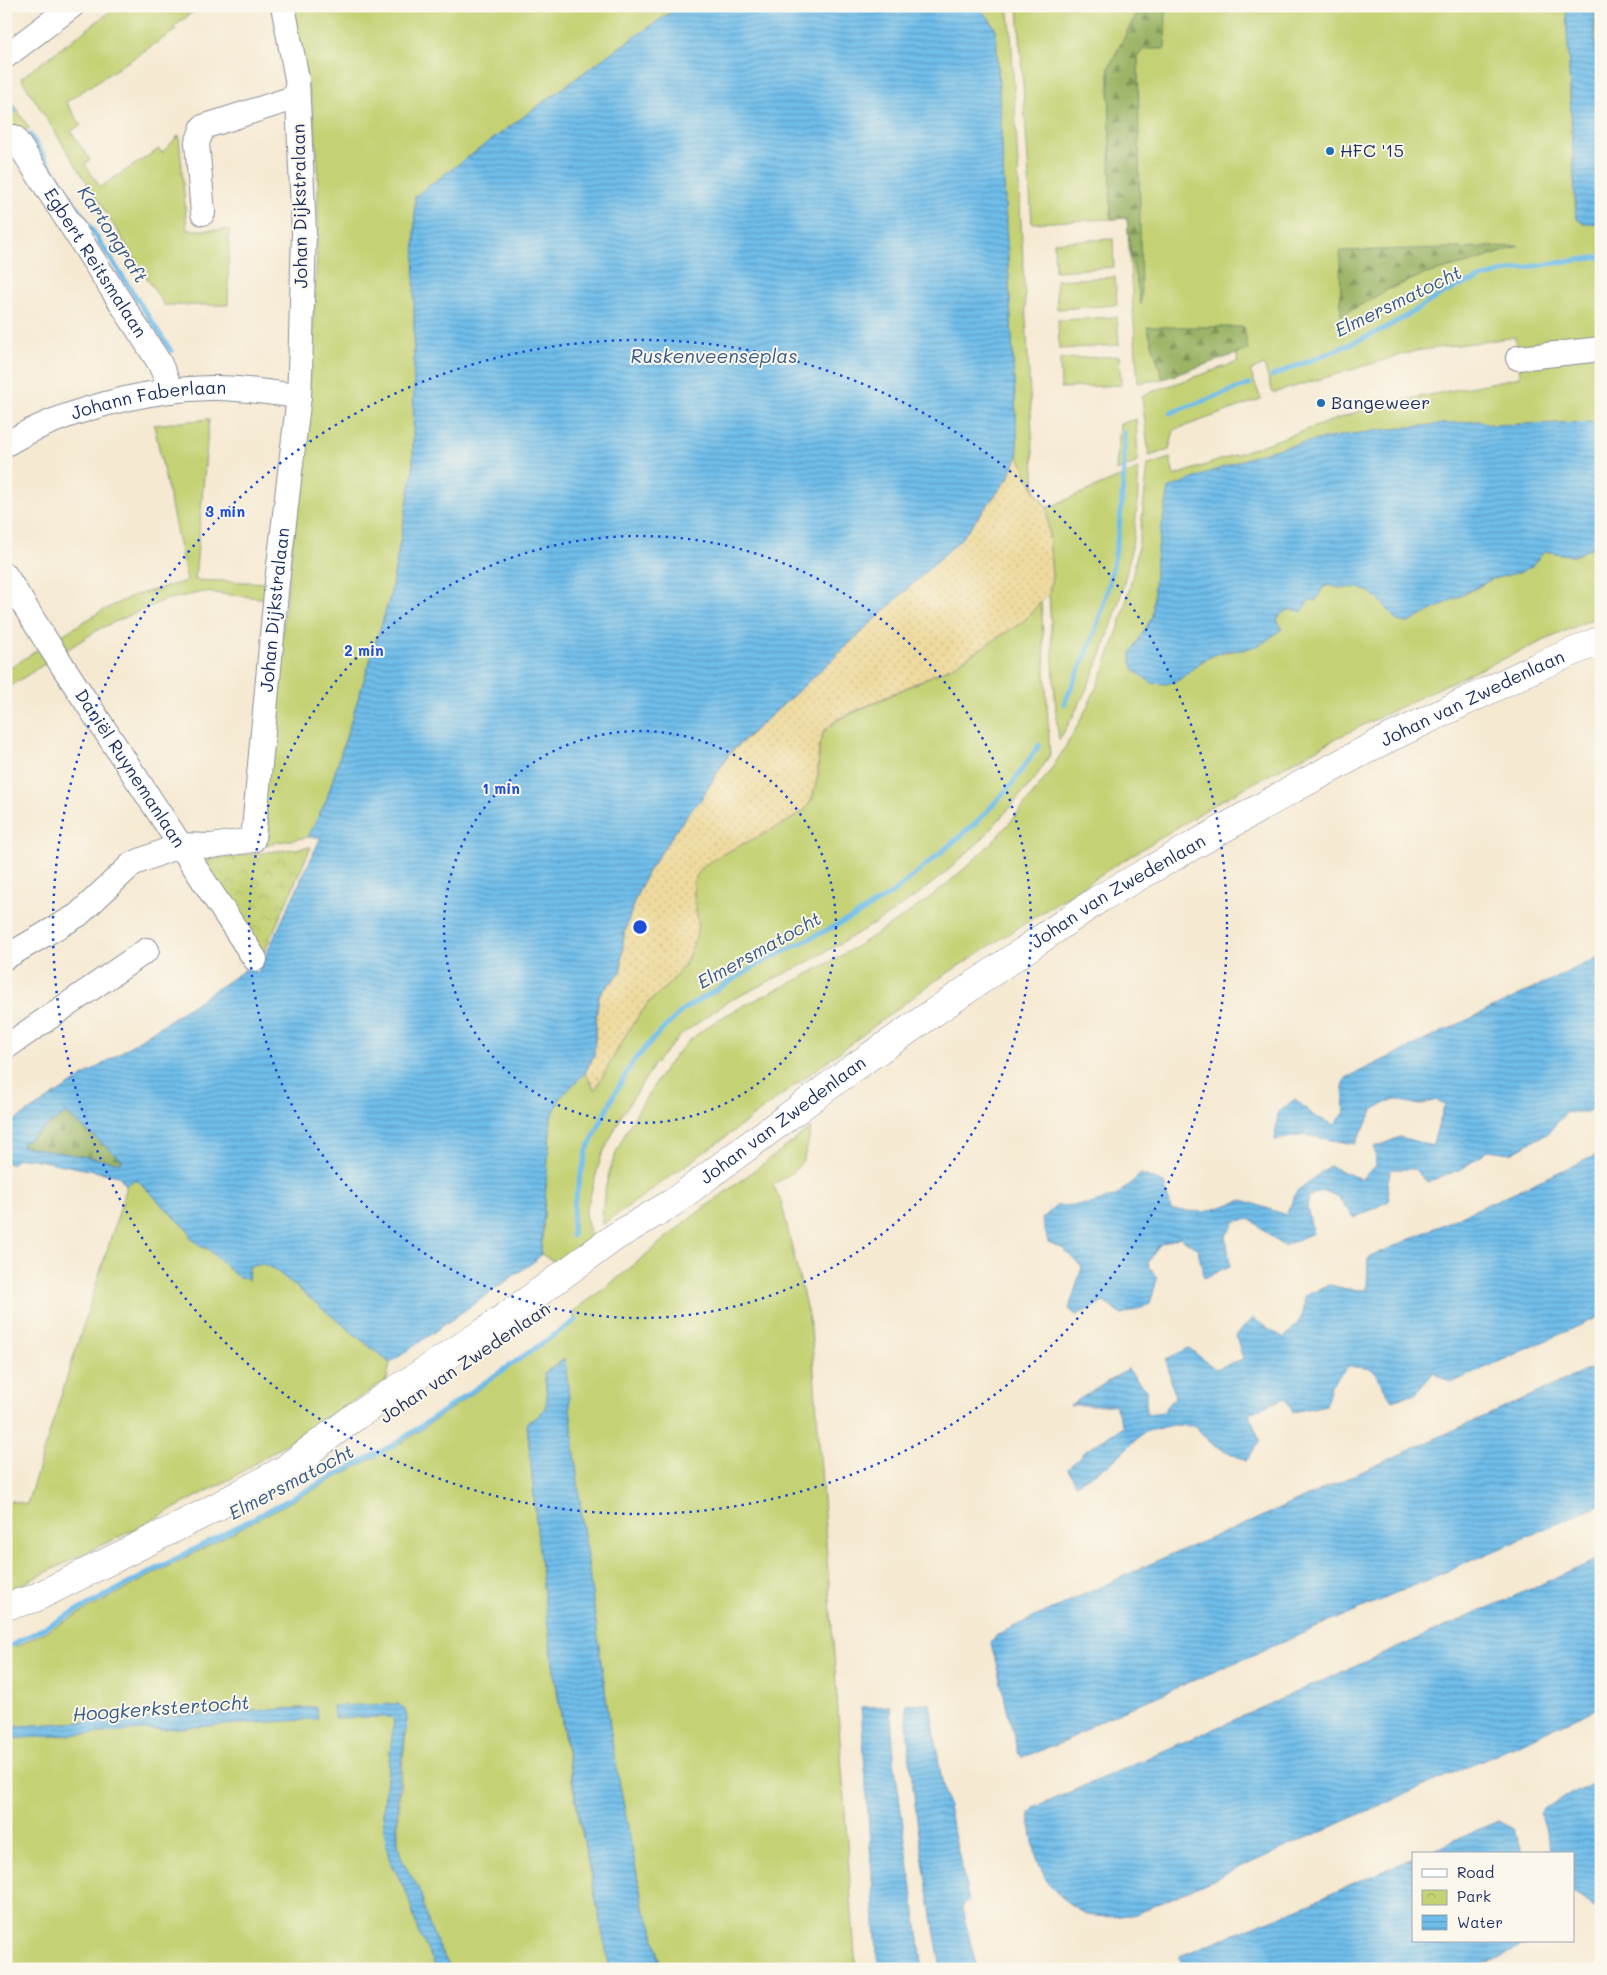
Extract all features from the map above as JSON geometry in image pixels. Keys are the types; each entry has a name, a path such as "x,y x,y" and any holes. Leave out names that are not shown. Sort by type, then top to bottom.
{"main road":[{"name":"Johan van Zwedenlaan","path":"6,1606 33,1599 207,1512 290,1465 356,1416 488,1330 615,1237 672,1203 853,1068 1099,899 1293,789 1377,744 1529,670 1601,640"},
{"name":"Johan van Zwedenlaan","path":"6,1622 33,1599"}],"street":[{"path":"6,56 72,6"},
{"name":"Johan Dijkstralaan","path":"6,958 78,915 132,864 180,845 211,846 253,840 277,582 299,396 304,233 297,79 283,6"},
{"name":"Johan Dijkstralaan","path":"203,214 197,143 203,127 297,97"},
{"name":"Egbert Reitsmalaan","path":"14,137 159,362 172,390"},
{"path":"1518,358 1601,349"},
{"name":"Johann Faberlaan","path":"6,444 43,425 78,411 172,390 218,388 299,396"},
{"name":"Daniël Ruynemanlaan","path":"6,576 47,642 255,959"},
{"path":"9,1039 147,950"}],"green space":[{"path":"118,6 200,6 174,27 176,30 66,102 81,125 71,131 90,160 85,164 100,187 159,149 162,153 179,135 187,230 229,230 228,305 164,305 21,78"},
{"path":"290,6 680,6 608,55 415,196 413,471 390,597 326,801 308,837 257,846 308,412 318,235 318,166 313,111"},
{"path":"977,6 1008,6 1011,32 1035,491 1018,455 996,30 988,17"},
{"path":"1018,6 1143,6 1138,11 1109,67 1111,219 1032,223"},
{"path":"1143,6 1166,6 1165,49 1144,49 1138,56 1141,305 1130,249 1127,218 1111,219 1109,67 1138,11"},
{"path":"1163,6 1566,6 1576,218 1584,224 1601,223 1601,342 1517,353 1515,337 1415,351 1273,393 1264,365 1250,371 1261,399 1174,430 1169,450 1149,456 1142,397 1154,391 1238,362 1236,352 1148,329 1163,379 1138,383 1127,218 1130,249 1137,284 1135,44"},
{"path":"1594,6 1601,6 1601,176"},
{"path":"6,92 29,128 6,142"},
{"path":"1113,239 1114,267 1055,271 1054,242"},
{"path":"1519,246 1476,261 1426,274 1389,289 1341,316 1340,251"},
{"path":"1115,277 1117,305 1057,309 1056,280"},
{"path":"1117,317 1119,345 1059,349 1058,320"},
{"path":"1147,327 1244,327 1248,350 1163,379"},
{"path":"1601,352 1601,422 1493,425 1479,421 1400,428 1339,436 1258,455 1156,558 1155,597 1152,617 1134,649 1132,663 1135,671 1179,680 1208,658 1223,653 1243,650 1282,612 1308,601 1316,600 1323,587 1330,585 1340,588 1363,589 1380,600 1397,621 1464,595 1492,579 1521,572 1532,566 1544,551 1574,556 1601,543 1601,615 1445,685 1341,736 1220,801 1111,868 929,985 738,1128 602,1225 608,1179 617,1150 639,1109 681,1048 717,1020 830,962 923,903 989,845 1040,785 1060,756 1094,694 1119,628 1136,559 1148,465 1170,458 1174,476 1374,406 1520,377 1519,364"},
{"path":"1119,356 1121,385 1061,388 1060,359"},
{"path":"209,419 195,580 272,583 270,599 204,592 164,600 99,629 65,651 57,638 100,612 132,596 187,581 154,425"},
{"path":"1136,419 1138,462 1116,471 1120,424"},
{"path":"1138,469 1133,537 1116,610 1091,680 1059,740 1049,594 1052,577 1047,508"},
{"path":"1041,601 1050,755 1034,780 981,840 945,873 916,896 884,918 806,963 727,1002 682,1034 654,1065 622,1115 601,1157 585,1214 591,1236 557,1263 541,1254 551,1118 561,1097 585,1073 595,1090 628,1031 648,1003 669,984 698,924 694,898 694,881 701,868 715,858 785,823 805,810 812,799 818,775 819,745 824,731 838,720 953,666 1024,621"},
{"path":"40,648 49,661 6,689 6,671"},
{"path":"311,847 262,957 202,860"},
{"path":"66,1113 123,1160 121,1163 22,1146 23,1143"},
{"path":"811,1128 807,1149 797,1168 773,1185 781,1201 811,1328 856,1969 661,1969 652,1924 644,1911 613,1749 582,1520 564,1359 544,1373 547,1403 536,1418 527,1423 543,1582 561,1715 580,1824 610,1969 451,1969 432,1934 422,1908 421,1897 400,1856 398,1846 398,1811 407,1719 405,1710 335,1718 391,1717 394,1720 383,1813 386,1843 389,1858 408,1896 418,1931 437,1969 6,1969 6,1739 318,1718 316,1707 6,1727 6,1648 20,1645 402,1443 574,1323 574,1311 618,1278 684,1223"},
{"path":"136,1179 189,1231 191,1238 207,1248 235,1275 248,1280 249,1267 263,1264 274,1269 390,1363 387,1380 232,1478 137,1528 6,1592 6,1500 27,1504 126,1185"}],"sand":[{"path":"1018,455 1035,491 1047,508 1052,577 1049,594 1024,621 953,666 838,719 824,731 819,745 818,775 812,799 805,810 785,823 715,858 701,868 694,881 694,898 698,924 696,937 685,964 669,984 648,1003 628,1031 595,1090 585,1073 594,1055 599,995 621,972 624,934 635,899 648,871 688,813 700,801 729,754 961,539 1007,480"}],"water":[{"name":"Ruskenveenseplas","path":"680,6 977,6 988,17 996,30 1018,455 1007,480 961,539 729,753 700,801 688,813 648,871 635,899 624,934 621,972 599,995 594,1055 585,1073 561,1097 551,1118 541,1254 536,1260 390,1363 274,1269 263,1264 249,1267 248,1280 235,1275 207,1248 203,1248 191,1238 189,1231 136,1179 126,1185 119,1176 28,1158 17,1159 11,1165 6,1162 6,1126 251,966 257,974 321,837 308,837 326,801 390,597 413,471 415,196 608,55","holes":["66,1113 122,1160 121,1163 22,1146 23,1143"]},
{"path":"1566,6 1594,6 1601,176 1601,223 1584,224 1576,218"},
{"path":"1479,421 1493,425 1601,422 1601,543 1574,556 1544,551 1532,566 1521,572 1492,579 1408,623 1397,621 1380,600 1363,589 1340,588 1330,585 1323,587 1316,600 1308,601 1302,612 1291,610 1283,613 1277,619 1282,629 1262,644 1243,650 1223,651 1203,660 1179,680 1166,684 1152,683 1135,671 1131,663 1131,653 1152,617 1156,558 1169,488 1259,454 1313,441 1396,429"},
{"path":"1601,956 1601,1105 1586,1112 1566,1112 1548,1133 1511,1153 1488,1150 1462,1169 1427,1182 1414,1169 1391,1169 1387,1184 1389,1201 1354,1218 1338,1197 1323,1190 1309,1196 1307,1208 1313,1233 1283,1246 1251,1219 1235,1221 1226,1236 1230,1266 1204,1278 1198,1249 1180,1237 1159,1245 1148,1263 1157,1279 1150,1304 1122,1315 1104,1302 1076,1315 1069,1309 1082,1267 1062,1248 1048,1242 1042,1219 1056,1206 1091,1204 1116,1196 1141,1174 1164,1183 1171,1210 1205,1212 1243,1200 1286,1215 1297,1191 1329,1166 1361,1179 1376,1166 1375,1147 1400,1137 1432,1146 1445,1104 1436,1100 1419,1105 1394,1099 1374,1109 1355,1144 1303,1135 1275,1140 1278,1112 1295,1099 1314,1116 1335,1125 1345,1112 1343,1088 1346,1078"},
{"path":"1601,1153 1601,1316 1451,1383 1434,1372 1416,1393 1392,1400 1372,1369 1348,1366 1331,1385 1326,1405 1293,1412 1285,1398 1249,1413 1260,1441 1246,1461 1212,1444 1195,1426 1173,1425 1144,1432 1111,1463 1076,1484 1068,1469 1084,1452 1123,1427 1115,1405 1070,1405 1128,1369 1146,1390 1146,1414 1163,1412 1175,1397 1166,1359 1189,1348 1215,1369 1243,1359 1236,1336 1252,1318 1284,1338 1300,1320 1304,1310 1304,1296 1330,1285 1347,1289 1367,1290 1368,1258"},
{"path":"565,1359 582,1520 613,1749 644,1911 652,1924 661,1969 610,1969 581,1826 556,1682 543,1585 527,1422 535,1418 545,1408 547,1396 544,1373"},
{"path":"1601,1364 1601,1505 1097,1722 1067,1741 1022,1757 1018,1753 991,1643 998,1634 1172,1554 1241,1526"},
{"path":"1601,1558 1601,1707 1136,1914 1105,1917 1086,1914 1059,1895 1044,1875 1035,1852 1029,1813 1034,1808"},
{"path":"930,1703 941,1776 969,1901 963,1904 962,1909 977,1969 941,1969 915,1804 906,1704"},
{"path":"399,1704 405,1710 407,1719 397,1806 400,1853 420,1892 433,1935 451,1969 437,1969 418,1931 408,1896 389,1858 383,1814 394,1720 391,1717 334,1718 333,1706"},
{"path":"890,1706 895,1767 923,1969 878,1969 861,1707"},
{"path":"316,1707 318,1719 6,1739 6,1727"},
{"path":"1601,1780 1601,1904 1595,1907 1574,1894 1574,1852 1552,1852 1540,1815 1544,1807"},
{"path":"1498,1821 1513,1829 1523,1852 1428,1852"},
{"path":"1412,1858 1412,1942 1533,1942 1473,1969 1182,1969 1180,1956 1287,1913"}],"waterway":[{"name":"Kartongraft","path":"6,98 15,111"},
{"name":"Kartongraft","path":"30,135 171,351"},
{"name":"Elmersmatocht","path":"1272,376 1373,334 1438,297 1470,282 1518,269 1601,257"},
{"name":"Elmersmatocht","path":"1170,413 1250,384"},
{"name":"Elmersmatocht","path":"1064,704 1092,640 1103,606 1115,557 1123,483 1124,432"},
{"name":"Elmersmatocht","path":"572,1236 574,1204 587,1150 614,1095 633,1062 654,1038 684,1009 763,962 855,916 894,892 977,822 1012,784 1039,745"},
{"name":"Elmersmatocht","path":"6,1648 395,1444 576,1320"}],"place":[{"name":"HFC '15","path":"1330,151"},
{"name":"Bangeweer","path":"1321,403"}],"water label":[{"name":"Hoogkerkstertocht","path":"161,1708"}]}
